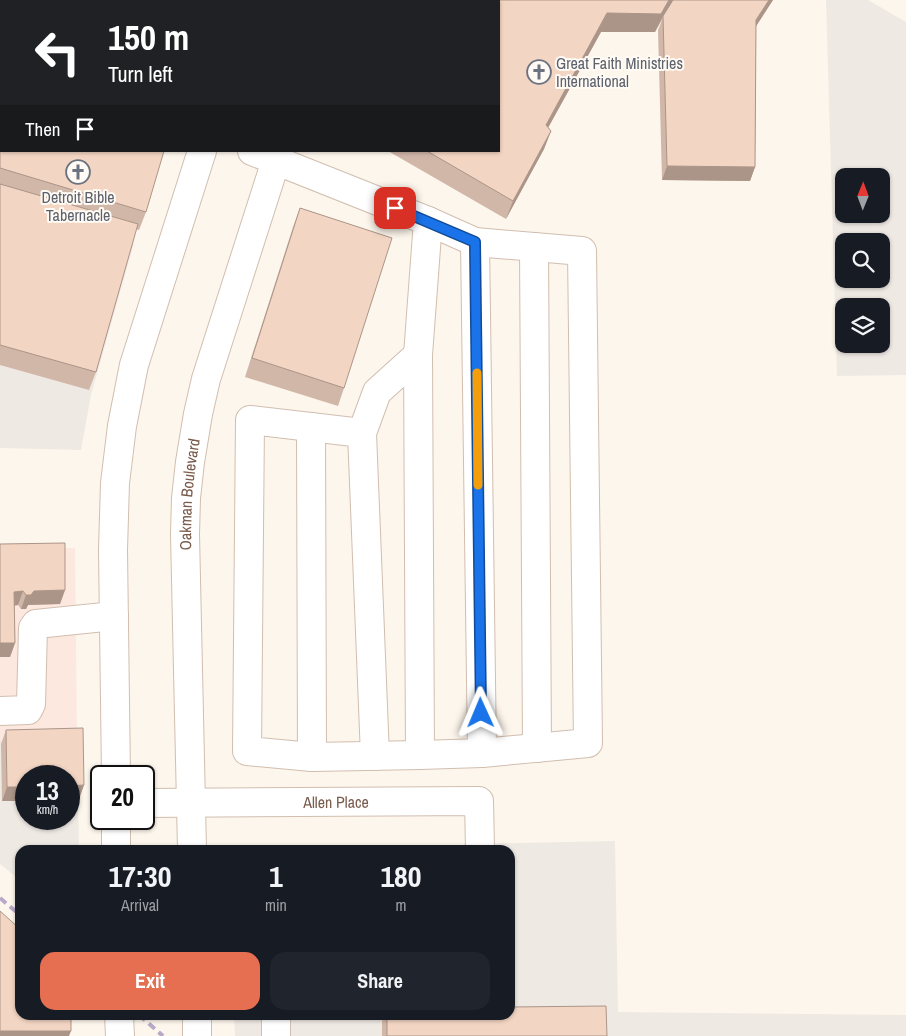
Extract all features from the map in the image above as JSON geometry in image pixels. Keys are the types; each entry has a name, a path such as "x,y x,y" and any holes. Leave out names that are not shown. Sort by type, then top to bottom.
{"street":[{"path":"116,765 113,550 115,483 124,417 134,365 202,152"},
{"path":"269,154 475,242 582,251 588,743 420,755 312,757 247,751 250,420 362,433"},
{"name":"Oakman Boulevard","path":"192,845 186,534 190,462 206,378 269,154"},
{"path":"420,755 418,355 428,221"},
{"path":"475,242 482,752"},
{"path":"534,247 537,748"},
{"path":"375,756 362,433 377,392 418,355"},
{"path":"310,427 312,757"},
{"path":"0,711 28,710 31,704 33,628 36,624 114,616"},
{"name":"Allen Place","path":"155,803 479,801 480,845"},
{"path":"116,830 116,845"},
{"path":"119,1020 120,1036"},
{"path":"197,1020 197,1036"},
{"path":"276,1020 276,1036"}],"shaded area":[{"path":"826,0 868,0 906,22 906,375 837,376 836,353 890,353 890,298 835,298 835,308"},
{"path":"0,207 134,243 91,395 81,450 0,448"},
{"path":"0,548 75,548 77,739 0,741"},
{"path":"77,739 77,765 15,765 15,830 79,830 79,845 15,845 15,876 0,864 0,741"},
{"path":"615,841 618,1012 906,1015 906,1036 235,1036 234,1020 515,1020 515,845 464,844"}],"building":[{"name":"Great Faith Ministries International","path":"500,0 669,0 661,14 607,13 546,125 551,131 513,201 429,152 500,152"},
{"path":"673,0 769,0 756,20 755,167 667,166 663,16"},
{"name":"Detroit Bible Tabernacle","path":"0,152 164,152 146,212 0,168"},
{"path":"0,184 138,224 96,372 0,345"},
{"path":"300,208 392,238 344,388 252,358"},
{"path":"65,543 65,590 34,591 31,595 26,595 23,591 14,592 15,643 0,643 0,544"},
{"path":"83,728 84,785 80,785 80,765 15,765 15,787 7,787 6,730"},
{"path":"0,911 15,924 15,1020 71,1020 71,1031 0,1031"},
{"path":"606,1006 607,1036 387,1036 387,1020 515,1020 515,1007"}],"railway":[{"path":"0,898 15,911"},
{"path":"145,1020 163,1036"}],"slow traffic":[{"path":"477,373 478,485"}],"place":[{"name":"Great Faith Ministries International","path":"539,72"},
{"name":"Detroit Bible Tabernacle","path":"78,172"}],"route":[{"path":"395,208 475,242 481,713"}]}
